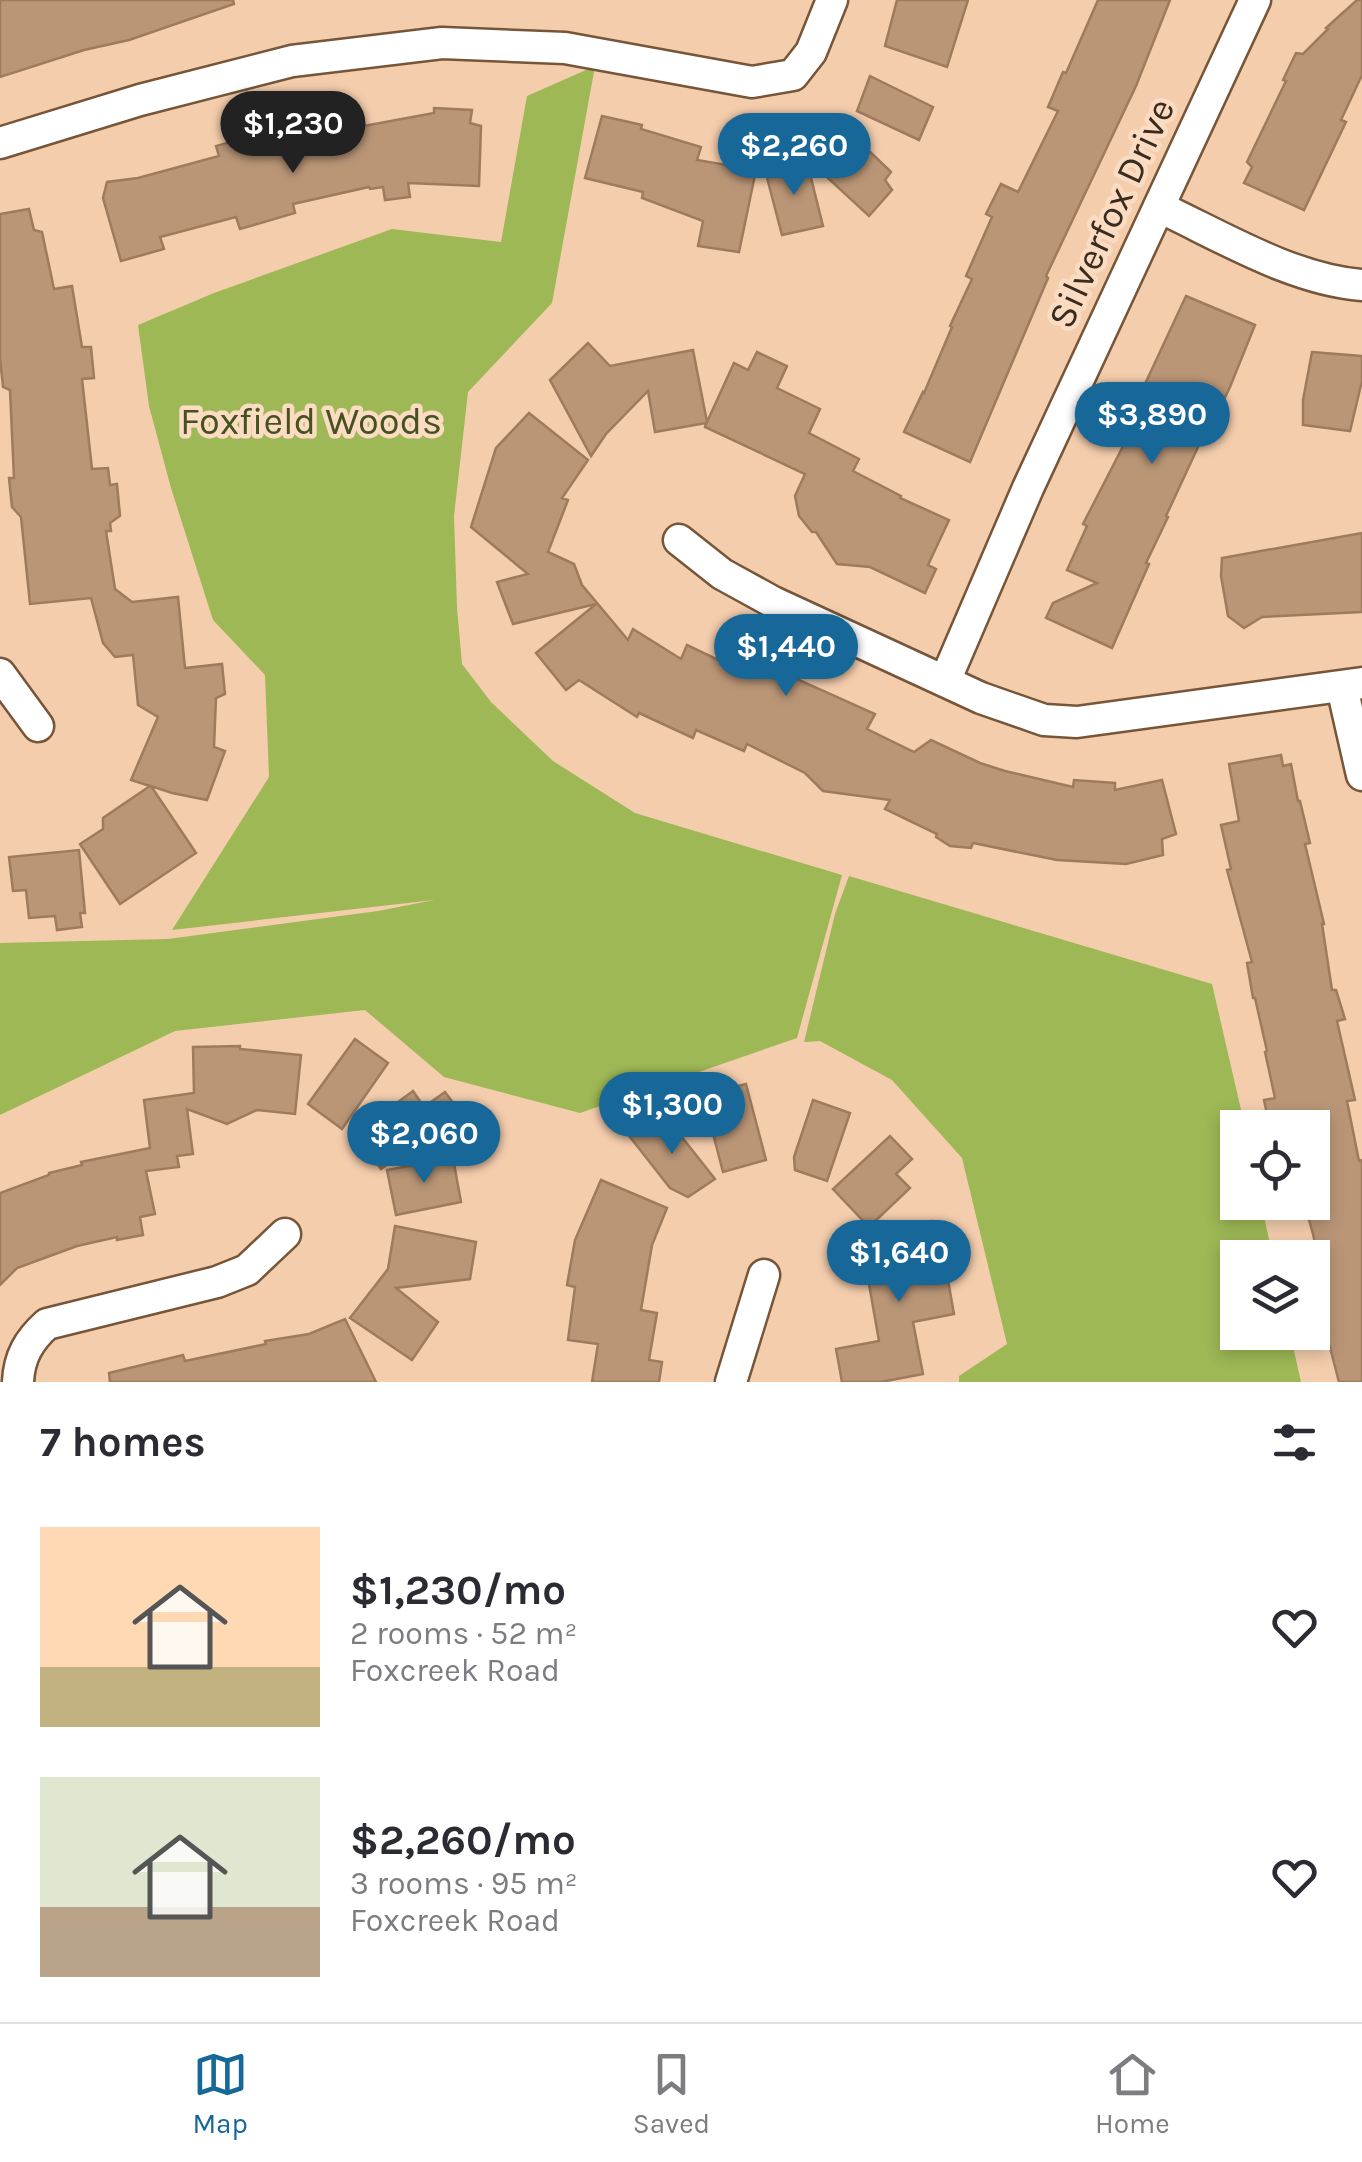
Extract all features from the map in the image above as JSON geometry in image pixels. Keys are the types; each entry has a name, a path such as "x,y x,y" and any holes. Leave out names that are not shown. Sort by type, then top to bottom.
{"street":[{"path":"0,142 140,100 292,61 442,43 564,48 752,82 794,75 811,52 832,0"},
{"name":"Silverfox Drive","path":"945,681 1028,488 1255,0"},
{"path":"1159,207 1298,272 1340,284 1362,285"},
{"path":"679,540 722,574 773,602 981,698 1044,720 1078,722 1352,685 1362,775"},
{"path":"0,674 38,726"},
{"path":"18,1382 19,1366 30,1340 47,1324 217,1282 247,1270 284,1234"},
{"path":"731,1382 764,1275"}],"green space":[{"name":"Foxfield Woods","path":"595,66 552,303 468,392 454,516 462,664 491,702 553,761 635,813 842,875 797,1038 580,1113 444,1077 365,1010 175,1031 0,1115 0,943 168,939 434,900 172,930 269,777 265,675 213,620 149,406 138,325 214,293 392,229 501,242 527,96"},
{"path":"849,876 1212,984 1241,1110 1220,1110 1220,1220 1265,1220 1269,1240 1220,1240 1220,1350 1294,1350 1301,1382 959,1382 959,1376 1007,1344 962,1158 892,1080 820,1041 804,1042 835,914"}],"building":[{"path":"0,0 233,0 234,4 129,40 0,77"},
{"path":"897,0 968,0 947,67 885,46"},
{"path":"1098,0 1170,0 1136,86 1046,276 970,462 904,432 972,279 966,276 992,217 986,214 1001,184 1018,192 1058,111 1048,107"},
{"path":"1357,0 1362,0 1362,75 1341,120 1346,122 1304,210 1244,183 1252,167 1247,162 1296,53 1303,54"},
{"path":"870,76 933,107 919,140 857,111"},
{"path":"434,108 472,110 470,123 481,126 479,186 408,183 410,197 385,200 383,187 369,187 293,204 295,213 240,229 236,217 160,237 164,249 121,261 103,198 107,182 138,178 219,156 216,146 255,135 258,145 352,123 353,128 434,113"},
{"path":"602,116 642,125 641,129 701,147 697,160 756,170 739,252 698,246 703,221 642,198 643,192 585,178"},
{"path":"843,126 891,172 885,180 892,190 869,216 815,166"},
{"path":"807,162 823,226 782,235 765,170"},
{"path":"29,209 34,230 42,232 54,289 72,286 82,347 91,347 94,378 82,379 92,469 108,468 110,485 117,484 120,516 110,523 111,531 106,531 115,589 132,602 178,597 185,668 222,664 225,694 216,698 214,747 225,751 207,800 151,786 196,853 120,904 80,844 103,829 103,818 150,786 131,780 158,717 138,705 133,655 115,657 103,643 91,598 30,604 21,517 12,507 10,390 3,387 0,358 0,214"},
{"path":"1186,296 1255,325 1230,387 1166,516 1112,648 1046,618 1053,603 1097,583 1067,570 1087,526 1083,524 1137,419 1130,416"},
{"path":"588,343 610,366 693,350 707,422 734,363 748,370 757,352 787,366 777,388 820,409 809,433 859,459 853,471 949,520 928,565 936,569 925,593 870,567 837,564 816,532 799,516 795,496 805,474 705,427 706,423 655,432 648,391 606,434 591,456 550,380"},
{"path":"1312,352 1362,356 1362,381 1350,431 1303,425 1303,400"},
{"path":"529,413 588,460 562,498 568,500 548,552 574,564 582,585 628,640 633,629 681,659 687,645 735,668 741,654 875,714 867,729 914,752 931,740 980,763 1073,787 1074,780 1115,783 1115,790 1162,780 1176,834 1162,839 1163,855 1126,864 1057,860 973,843 971,848 950,846 937,834 885,809 890,800 823,791 805,773 747,744 744,751 696,730 693,738 639,713 637,717 579,680 566,690 536,653 596,604 513,624 497,582 528,574 471,527 496,448"},
{"path":"1362,533 1362,612 1262,617 1244,628 1228,616 1222,558"},
{"path":"1281,755 1283,766 1291,764 1310,843 1305,844 1324,924 1332,990 1336,990 1345,1019 1337,1021 1355,1100 1347,1101 1359,1161 1362,1160 1362,1382 1339,1382 1330,1348 1330,1240 1314,1240 1309,1220 1330,1220 1330,1110 1266,1110 1264,1100 1275,1098 1247,963 1252,962 1227,870 1231,869 1221,825 1239,821 1229,764"},
{"path":"79,850 85,913 80,913 82,927 57,930 55,916 29,918 26,890 13,891 9,857"},
{"path":"355,1039 388,1063 342,1129 308,1104"},
{"path":"240,1046 301,1055 295,1114 257,1110 227,1124 187,1109 193,1154 177,1156 179,1167 146,1171 155,1214 140,1217 143,1235 77,1246 17,1268 0,1285 0,1193 49,1173 82,1165 81,1162 150,1148 144,1100 194,1093 193,1047"},
{"path":"746,1084 766,1160 723,1172 703,1095"},
{"path":"413,1091 424,1107 445,1092 460,1112 381,1169 352,1136"},
{"path":"813,1100 850,1113 827,1181 795,1170 794,1157"},
{"path":"662,1112 715,1179 688,1197 670,1188 630,1137"},
{"path":"890,1136 912,1159 896,1174 910,1188 869,1227 833,1189"},
{"path":"453,1158 461,1202 396,1215 387,1170"},
{"path":"601,1180 667,1208 652,1245 641,1310 657,1313 649,1360 662,1362 659,1382 592,1382 598,1344 568,1340 575,1287 567,1285 575,1240"},
{"path":"932,1221 954,1314 913,1322 923,1374 881,1382 842,1382 836,1349 879,1341 869,1284 879,1282 866,1261 875,1235"},
{"path":"395,1226 476,1242 470,1279 396,1288 438,1322 412,1360 350,1318 388,1269"},
{"path":"345,1319 376,1382 110,1382 109,1373 183,1355 185,1361 266,1344 265,1341 309,1334"}]}
